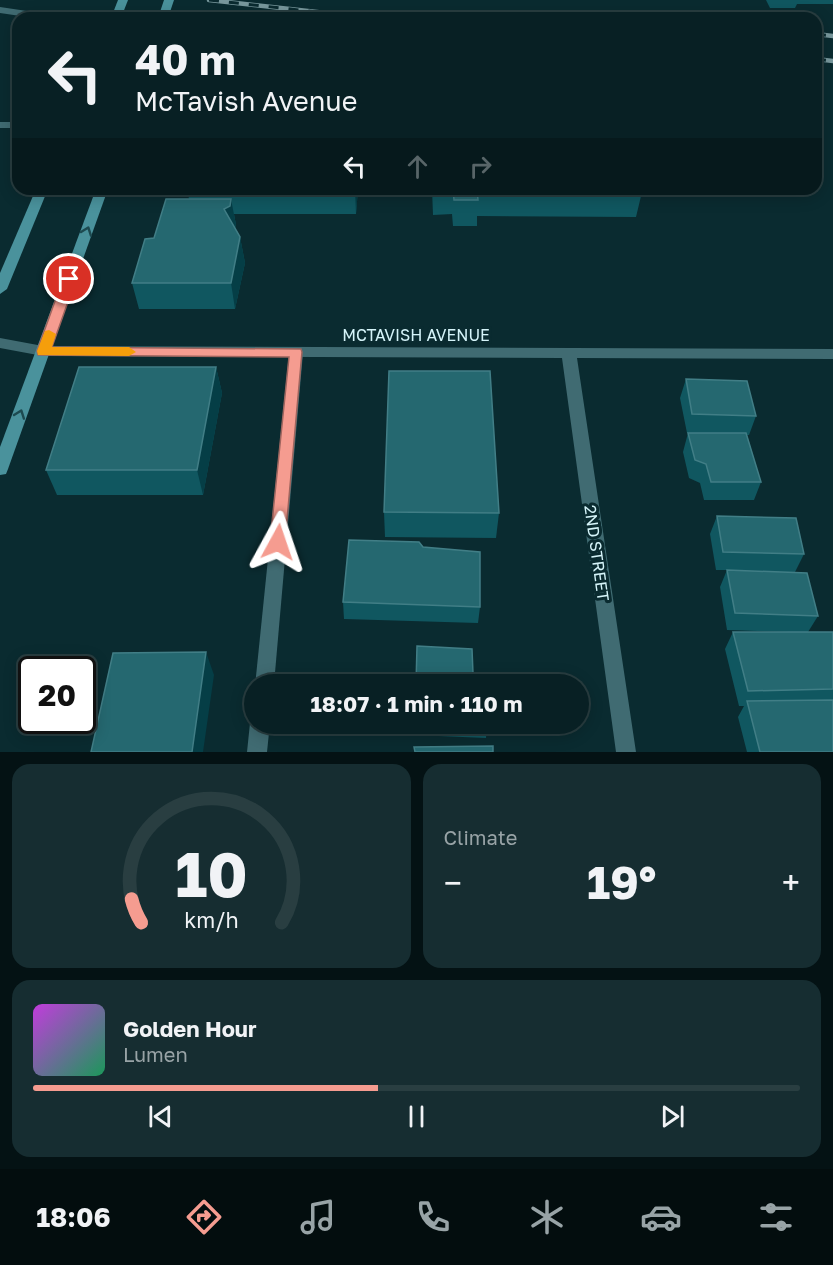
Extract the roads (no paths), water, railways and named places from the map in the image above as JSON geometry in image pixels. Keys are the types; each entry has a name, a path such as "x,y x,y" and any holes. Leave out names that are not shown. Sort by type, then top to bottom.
{"main road":[{"path":"0,289 39,195"},
{"path":"0,469 100,195"}],"street":[{"name":"MCTAVISH AVENUE","path":"0,343 43,351 833,354"},
{"path":"265,674 296,352"},
{"name":"2ND STREET","path":"569,353 626,752"},
{"path":"257,752 259,734"}],"railway":[{"path":"209,0 317,12"},
{"path":"822,35 833,36"},
{"path":"822,60 833,61"}]}
